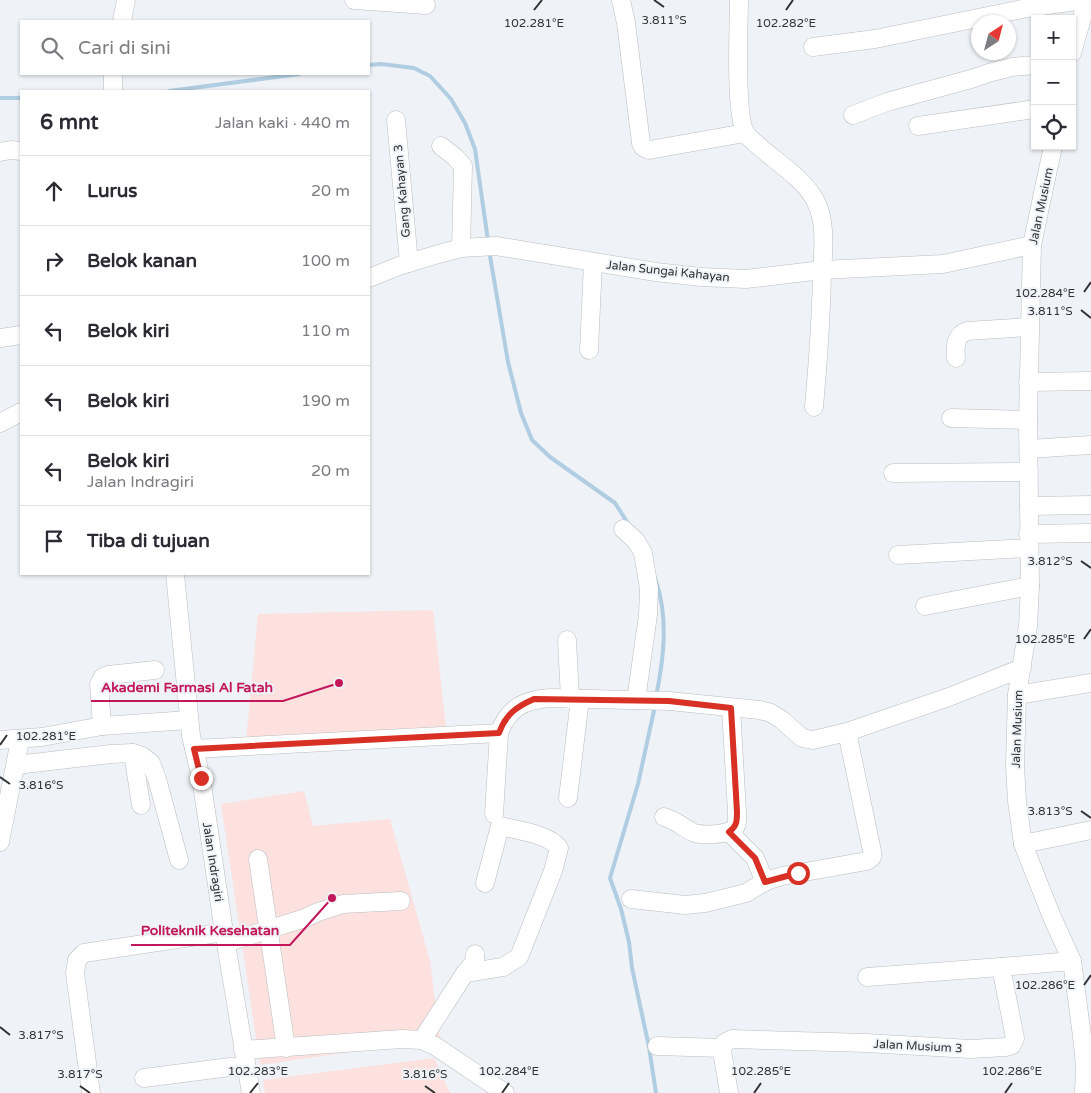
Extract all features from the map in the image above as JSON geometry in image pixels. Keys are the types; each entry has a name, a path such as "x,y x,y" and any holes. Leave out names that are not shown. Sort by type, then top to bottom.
{"street":[{"path":"122,20 126,0"},
{"path":"354,0 426,5"},
{"path":"621,0 626,23 641,144 649,150 745,133"},
{"path":"739,0 740,107 745,133 806,188 816,200 820,212 823,231 820,342 814,406"},
{"path":"813,47 875,39 1027,8 1085,0 1076,37"},
{"path":"853,115 887,102 992,72 1031,66"},
{"path":"918,126 1031,110"},
{"name":"Gang Kahayan 3","path":"396,120 409,263"},
{"path":"441,146 463,166 469,248"},
{"name":"Jalan Musium","path":"1052,150 1032,245 1028,382 1028,541 1030,586 1028,626 1017,695 1015,766 1017,801 1023,844 1045,902 1072,961 1085,1066 1084,1093"},
{"path":"0,152 20,151"},
{"name":"Jalan Sungai Kahayan","path":"370,278 409,263 469,248 496,246 656,272 746,279 822,270 943,264 1032,245"},
{"path":"589,350 593,263"},
{"path":"956,358 956,347 961,333 1029,327"},
{"path":"0,338 20,335"},
{"path":"1028,382 1091,381"},
{"path":"0,423 20,413"},
{"path":"950,418 1028,420"},
{"path":"1029,448 1091,445"},
{"path":"893,473 1029,472"},
{"path":"1029,506 1091,505"},
{"path":"624,529 636,541 643,553 649,589 642,700"},
{"path":"898,555 1091,533"},
{"name":"Jalan Indragiri","path":"175,575 194,749 201,778 244,1059 251,1093"},
{"path":"924,606 1030,586"},
{"path":"568,640 575,699 568,798"},
{"path":"494,814 499,733 503,723 516,707 534,699 669,701 760,710 771,713 782,720 802,738 813,740 847,732 949,697 1022,668"},
{"path":"102,726 98,684 103,677 155,670"},
{"path":"1017,695 1091,683"},
{"path":"664,817 680,823 698,834 729,832 735,828 737,812 731,708"},
{"path":"0,740 20,740 102,726 190,720"},
{"path":"631,899 684,905 705,903 746,893 765,882 798,873 867,861 872,857 872,851 847,732"},
{"path":"194,749 499,733"},
{"path":"0,842 20,740"},
{"path":"16,765 133,752 142,756 151,763 157,779 179,860"},
{"path":"133,752 141,805"},
{"path":"465,973 503,967 520,957 558,858 559,848 555,842 544,837 500,826 485,883"},
{"path":"1023,844 1091,830"},
{"path":"729,832 755,858 765,882"},
{"path":"258,859 286,1048"},
{"path":"91,1093 75,973 76,960 84,953 225,937 268,930 343,904 401,901"},
{"path":"422,1040 465,973 475,961 475,954"},
{"path":"867,977 1072,961"},
{"name":"Jalan Musium 3","path":"722,1048 727,1040 732,1039 866,1043 971,1049 1005,1047 1014,1044 1015,1038 1001,967"},
{"path":"144,1078 230,1067 244,1059 286,1048 402,1039 422,1040 435,1046 505,1093"},
{"path":"657,1046 722,1048 729,1093"}],"shaded area":[{"path":"433,610 446,728 246,742 258,614"},
{"path":"304,791 313,826 390,819 430,961 440,1039 260,1065 221,804"},
{"path":"434,1058 450,1093 265,1093 263,1080"}],"waterway":[{"path":"370,65 381,64 414,68 430,76 451,99 465,123 475,149 488,241"},
{"path":"177,90 291,75"},
{"path":"0,98 20,98"},
{"path":"489,250 508,362 521,413 532,440 550,457 615,503 629,525"},
{"path":"655,578 664,622 663,652 656,697"},
{"path":"655,706 638,784 610,878 621,909 629,942 632,968 649,1047 656,1093"}],"place":[{"name":"Akademi Farmasi Al Fatah","path":"339,683"},
{"name":"Politeknik Kesehatan","path":"332,898"}],"route":[{"path":"201,778 194,749 499,733 503,723 516,707 534,699 669,701 731,708 737,822 735,828 729,832 755,858 765,882 798,873"}]}
